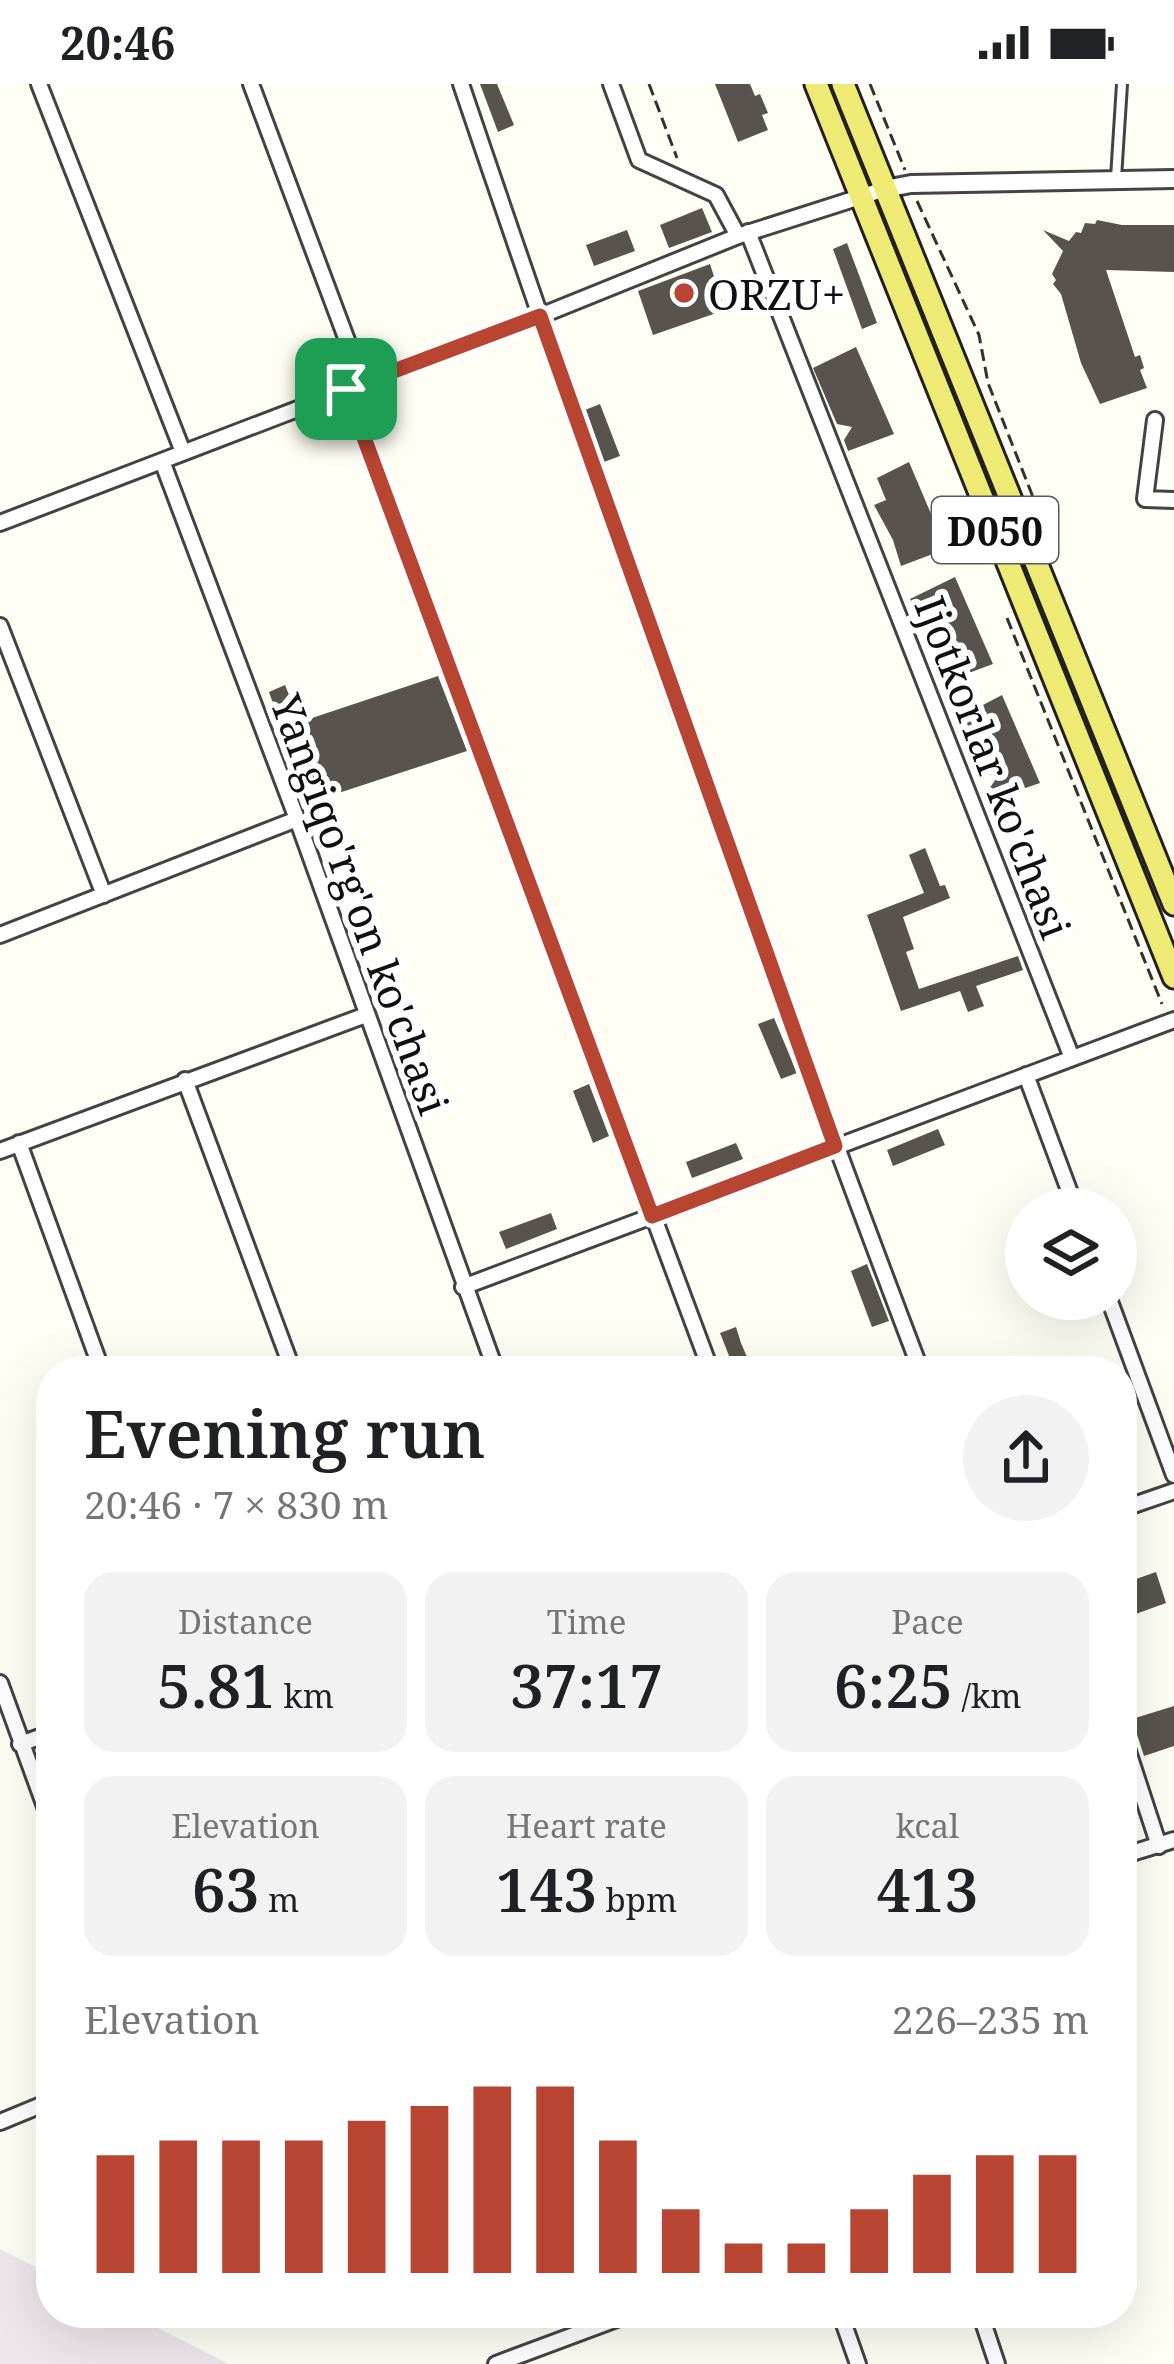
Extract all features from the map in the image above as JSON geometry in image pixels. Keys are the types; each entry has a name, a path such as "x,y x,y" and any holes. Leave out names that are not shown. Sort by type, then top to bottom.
{"main road":[{"name":"D050","path":"816,84 1174,977"},
{"name":"D050","path":"844,84 1174,904"}],"street":[{"path":"39,84 183,452"},
{"path":"251,84 363,382"},
{"path":"461,84 835,1146 915,1356"},
{"name":"Ijotkorlar ko'chasi","path":"611,84 639,160 716,195 743,234 1072,1058"},
{"path":"1,521 743,234 884,189 911,184 1174,179"},
{"path":"346,389 705,1356"},
{"path":"1155,419 1145,499 1174,500"},
{"name":"Yangiqo'rg'on ko'chasi","path":"162,461 490,1356"},
{"path":"0,626 104,895"},
{"path":"0,934 297,819"},
{"path":"0,1151 366,1015"},
{"path":"463,1287 1174,1020"},
{"path":"1026,1075 1068,1188"},
{"path":"185,1080 287,1356"},
{"path":"19,1144 97,1356"},
{"path":"1117,1320 1130,1356"},
{"path":"1137,1375 1174,1475"},
{"path":"1137,1504 1174,1491"},
{"path":"0,1683 36,1785"},
{"path":"20,1744 36,1738"},
{"path":"1137,1770 1167,1843 1137,1852"},
{"path":"0,2122 36,2107"},
{"path":"496,2364 593,2328"},
{"path":"845,2328 858,2364"},
{"path":"985,2328 997,2364"}],"lane":[{"path":"1116,179 1122,84"}],"path":[{"path":"649,84 687,182"},
{"path":"870,84 926,229 946,258 979,335 988,383 1047,533"}],"shaded area":[{"path":"0,2249 36,2267 36,2328 158,2328 229,2364 0,2364"}],"building":[{"path":"480,84 497,84 514,125 498,132"},
{"path":"715,84 750,84 768,113 762,115 768,130 738,142"},
{"path":"702,208 712,232 669,248 660,225"},
{"path":"1085,223 1174,225 1174,272 1106,270 1135,357 1140,355 1147,388 1100,404 1081,363 1061,294 1053,284 1052,274 1063,251 1043,230 1069,241 1076,232 1081,233"},
{"path":"627,230 635,251 594,266 586,245"},
{"path":"847,243 877,323 862,329 833,249"},
{"path":"710,264 725,310 653,335 638,291"},
{"path":"856,347 894,434 848,451 844,440 852,427 837,424 813,368"},
{"path":"600,404 620,456 604,462 585,410"},
{"path":"909,462 946,549 901,566 874,505 886,500 877,478"},
{"path":"955,577 993,664 947,681 943,671 951,657 936,654 910,599"},
{"path":"438,676 467,751 308,803 269,692 285,685 300,722"},
{"path":"1002,695 1040,783 994,799 989,789 998,776 983,773 958,718"},
{"path":"925,848 950,898 903,917 914,949 906,952 919,989 1018,956 1023,970 976,986 984,1006 968,1012 960,991 901,1011 867,915 924,893 909,855"},
{"path":"774,1018 797,1073 781,1079 758,1024"},
{"path":"589,1084 609,1136 593,1143 573,1091"},
{"path":"938,1129 945,1145 893,1166 887,1150"},
{"path":"736,1143 743,1159 692,1178 686,1162"},
{"path":"551,1213 557,1229 506,1249 499,1232"},
{"path":"867,1264 889,1321 872,1327 851,1271"},
{"path":"736,1327 747,1356 729,1356 720,1333"},
{"path":"1156,1572 1166,1603 1137,1614 1137,1579"},
{"path":"1174,1706 1174,1746 1144,1756 1137,1717"}],"place":[{"name":"ORZU+","path":"684,293"}],"route":[{"path":"540,316 835,1146 652,1216 346,389 540,316"}]}
